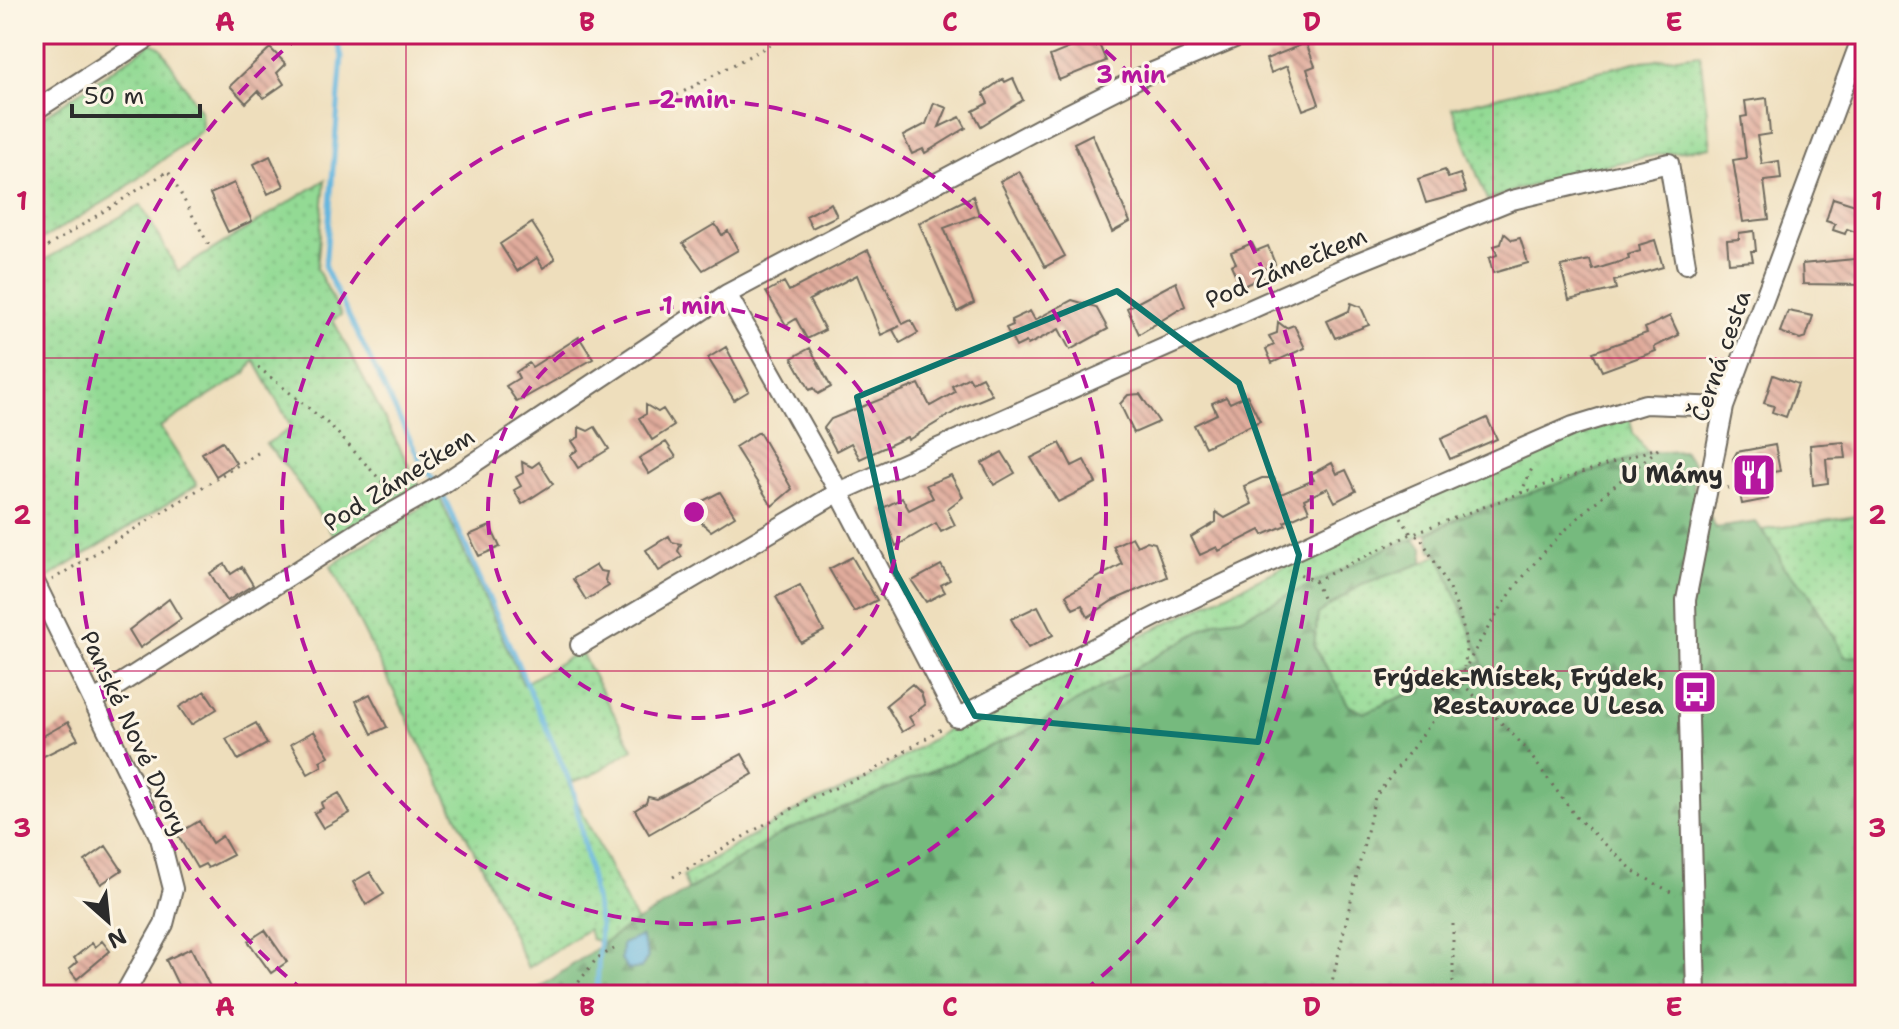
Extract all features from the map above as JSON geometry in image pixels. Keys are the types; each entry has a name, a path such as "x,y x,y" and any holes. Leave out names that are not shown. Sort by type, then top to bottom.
{"street":[{"path":"34,111 154,34"},
{"name":"Pod Zámečkem","path":"93,701 439,486 727,294 1141,77 1244,34"},
{"name":"Černá cesta","path":"1696,995 1686,600 1724,407 1863,34"},
{"name":"Pod Zámečkem","path":"580,645 839,492 1346,267 1512,200 1669,163 1686,264"},
{"path":"727,294 839,492 957,718 1272,561 1539,441 1645,404 1724,407"},
{"name":"Panské Nové Dvory","path":"36,584 160,838 173,889 164,924 124,995"}],"path":[{"path":"670,99 790,34"},
{"path":"34,255 168,171 210,247"},
{"path":"258,367 332,427 404,506"},
{"path":"1521,493 1531,476 1539,441"},
{"path":"1315,581 1411,534 1521,493 1658,449 1592,504 1528,570 1489,625 1446,704 1375,797 1329,995"},
{"path":"36,584 261,451"},
{"path":"1717,490 1739,487"},
{"path":"1393,505 1411,534 1420,537 1427,549 1465,633 1467,654 1459,680"},
{"path":"1272,561 1315,581 1324,603"},
{"path":"1459,680 1523,745 1576,817 1635,872 1694,906"},
{"path":"673,877 809,799 870,773 957,718"},
{"path":"1453,924 1453,995"},
{"path":"569,995 597,958 614,949"}],"highlighted area":[{"path":"1117,291 1239,383 1299,555 1258,742 975,716 895,571 857,397"}],"green space":[{"path":"152,43 161,48 201,112 202,130 116,195 34,244 34,123"},
{"path":"1700,54 1711,147 1598,168 1487,200 1452,108 1635,62"},
{"path":"325,180 317,269 341,315 333,320 420,487 337,540 288,469 266,444 292,428 254,360 246,373 160,427 197,485 47,578 34,554 34,266 141,205 178,271"},
{"path":"1865,306 1865,507 1857,330"},
{"path":"1629,415 1633,433 1648,453 1465,515 1240,618 1218,621 1020,734 782,833 689,893 683,876 804,806 868,779 955,725 1408,507"},
{"path":"1683,451 1693,463 1693,486 1716,528 1756,522 1778,553 1783,567 1807,590 1845,657 1865,656 1865,995 529,995 620,932 782,833 1020,734 1218,621 1240,618 1396,544 1414,540 1423,547 1423,563 1362,584 1318,614 1314,646 1349,706 1364,713 1483,662 1439,554 1431,550 1428,534 1465,515 1648,453"},
{"path":"439,496 523,684 580,651 633,749 590,776 568,783 637,923 604,943 591,939 588,929 528,968 478,859 331,566"},
{"path":"1865,515 1865,656 1845,657 1807,590 1783,567 1763,530"},
{"path":"1439,554 1484,661 1364,713 1349,706 1314,646 1318,614 1362,584 1423,563"}],"water":[{"path":"641,936 648,957 641,968 629,970 621,960 622,944"}],"building":[{"path":"1096,37 1106,61 1059,80 1050,56"},
{"path":"1306,43 1315,66 1307,69 1319,104 1303,110 1287,66 1271,73 1266,59"},
{"path":"270,48 286,64 277,73 284,84 264,98 258,91 246,103 230,86"},
{"path":"1013,78 1023,100 981,126 973,111 988,103 983,93 1003,79 1005,82"},
{"path":"1767,98 1770,134 1757,136 1762,164 1779,161 1781,179 1764,181 1769,219 1743,222 1733,160 1746,158 1741,117 1747,116 1745,101"},
{"path":"934,103 947,108 939,127 960,117 966,128 925,153 923,149 912,154 903,136 926,124"},
{"path":"1092,134 1130,222 1112,232 1074,143"},
{"path":"270,156 284,186 268,194 254,164"},
{"path":"1445,170 1448,178 1460,174 1466,192 1426,203 1418,179"},
{"path":"1019,171 1065,256 1045,267 1000,181"},
{"path":"234,183 252,221 228,232 210,194"},
{"path":"973,196 979,215 944,228 974,303 957,312 919,223"},
{"path":"1833,198 1865,208 1865,235 1847,229 1845,234 1833,230 1835,224 1826,221"},
{"path":"831,203 837,216 812,228 806,216"},
{"path":"532,223 555,259 543,268 537,258 517,271 500,244"},
{"path":"715,224 722,235 728,231 738,250 703,270 683,243"},
{"path":"1754,231 1756,251 1751,251 1753,261 1729,263 1727,240 1739,239 1739,233"},
{"path":"1504,233 1512,240 1520,238 1528,263 1493,273 1489,258 1497,255 1494,246 1501,244"},
{"path":"1655,240 1663,267 1614,281 1616,289 1569,300 1561,266 1590,260 1593,270 1629,259 1628,255 1640,251 1639,245"},
{"path":"1252,243 1256,251 1268,246 1275,264 1260,270 1263,277 1241,287 1231,265 1236,263 1231,252"},
{"path":"868,250 903,324 911,320 918,333 900,343 893,330 900,326 881,335 857,275 809,300 825,330 807,339 796,319 786,325 766,292 784,282 789,291"},
{"path":"1865,258 1865,285 1803,284 1802,264"},
{"path":"1176,282 1185,306 1139,334 1127,308"},
{"path":"1072,300 1096,307 1108,329 1070,350 1059,329 1028,345 1026,342 1016,347 1006,328 1013,325 1011,320 1030,311 1035,320"},
{"path":"1351,303 1361,307 1369,325 1335,338 1327,321 1349,311"},
{"path":"1788,311 1813,316 1806,337 1800,339 1780,332"},
{"path":"1670,316 1679,335 1654,347 1656,351 1602,371 1593,352 1647,333 1645,328"},
{"path":"1278,322 1286,328 1294,325 1305,348 1272,363 1266,349 1274,345 1269,336 1277,333"},
{"path":"579,337 593,359 517,402 506,386 519,378 516,372 529,363 532,367"},
{"path":"726,347 749,391 734,400 708,358"},
{"path":"810,348 831,387 818,394 814,388 810,390 792,358"},
{"path":"1773,375 1798,384 1786,417 1772,412 1774,406 1764,403"},
{"path":"969,377 972,382 982,377 992,395 963,407 908,440 907,437 860,459 851,443 836,451 824,428 831,419 919,384 930,406 955,392 952,386"},
{"path":"1140,394 1159,422 1134,433 1120,404 1128,395"},
{"path":"1247,395 1260,421 1205,447 1194,425 1217,414 1212,403 1226,397 1230,403"},
{"path":"646,405 658,412 663,409 674,426 652,440 639,418 646,414"},
{"path":"1487,418 1497,439 1450,459 1441,439"},
{"path":"579,427 588,431 595,427 609,449 578,468 570,455 578,450 572,441 579,437"},
{"path":"759,432 792,489 772,506 735,447"},
{"path":"222,441 236,463 216,476 202,453"},
{"path":"666,442 676,457 649,474 639,458"},
{"path":"1844,442 1846,458 1826,459 1828,483 1813,485 1810,445"},
{"path":"1060,443 1072,466 1084,460 1096,483 1058,502 1031,458"},
{"name":"U Mámy","path":"1775,445 1780,471 1772,472 1773,477 1769,478 1772,487 1766,489 1768,499 1742,504 1733,459 1737,452"},
{"path":"1002,452 1015,473 994,485 982,463"},
{"path":"522,462 532,467 539,462 553,484 522,504 514,490 521,486 516,477 523,473"},
{"path":"1332,463 1337,474 1346,470 1356,491 1335,502 1328,488 1304,499 1309,511 1284,522 1286,525 1263,535 1260,530 1219,551 1217,547 1200,555 1191,537 1216,522 1216,512 1225,518 1252,504 1244,486 1262,478 1274,478 1281,494 1314,480 1311,474"},
{"path":"951,475 963,497 947,509 955,525 941,532 936,523 896,546 881,509 902,498 909,510 933,498 926,485"},
{"path":"720,492 735,516 711,531 702,523 699,503"},
{"path":"490,526 500,547 479,556 469,535"},
{"path":"669,536 672,542 681,544 678,551 682,557 659,571 646,550"},
{"path":"1132,537 1137,546 1147,541 1155,543 1167,577 1112,601 1088,617 1082,605 1073,609 1066,595 1122,564 1113,546"},
{"path":"852,557 877,600 854,612 829,569"},
{"path":"225,564 231,574 242,567 253,585 227,601 210,573"},
{"path":"596,565 600,571 607,572 605,580 609,586 586,600 573,579"},
{"path":"941,565 950,580 941,585 945,592 926,602 912,581"},
{"path":"800,585 824,631 801,643 776,597"},
{"path":"169,599 181,619 140,648 129,630"},
{"path":"1038,606 1053,635 1028,648 1011,619"},
{"path":"912,684 921,693 925,705 909,717 914,725 902,732 886,705"},
{"path":"205,691 217,709 191,725 179,707"},
{"path":"370,694 387,727 372,734 356,701"},
{"path":"68,722 78,739 34,761 34,741"},
{"path":"256,723 267,744 238,760 226,739"},
{"path":"314,731 329,756 320,761 322,766 308,774 291,744"},
{"path":"742,754 753,774 649,834 635,810 646,803 648,797 657,799"},
{"path":"339,793 350,813 323,828 314,813 323,808 321,803"},
{"path":"199,821 212,843 222,836 233,855 208,868 205,864 197,868 177,834"},
{"path":"106,846 122,870 101,884 85,861"},
{"path":"370,872 384,894 366,905 353,882"},
{"path":"265,930 287,962 271,973 248,941"},
{"path":"102,941 110,951 77,979 69,969 77,962 74,958 92,943 95,947"},
{"path":"191,948 214,995 183,995 166,960"}],"waterway":[{"path":"335,34 342,56 325,268 422,464 436,482"},
{"path":"441,490 573,789 600,925 597,995"}],"place":[{"name":"U Mámy","path":"1754,475"},
{"name":"Frýdek-Místek, Frýdek, Restaurace U Lesa","path":"1695,692"}]}
